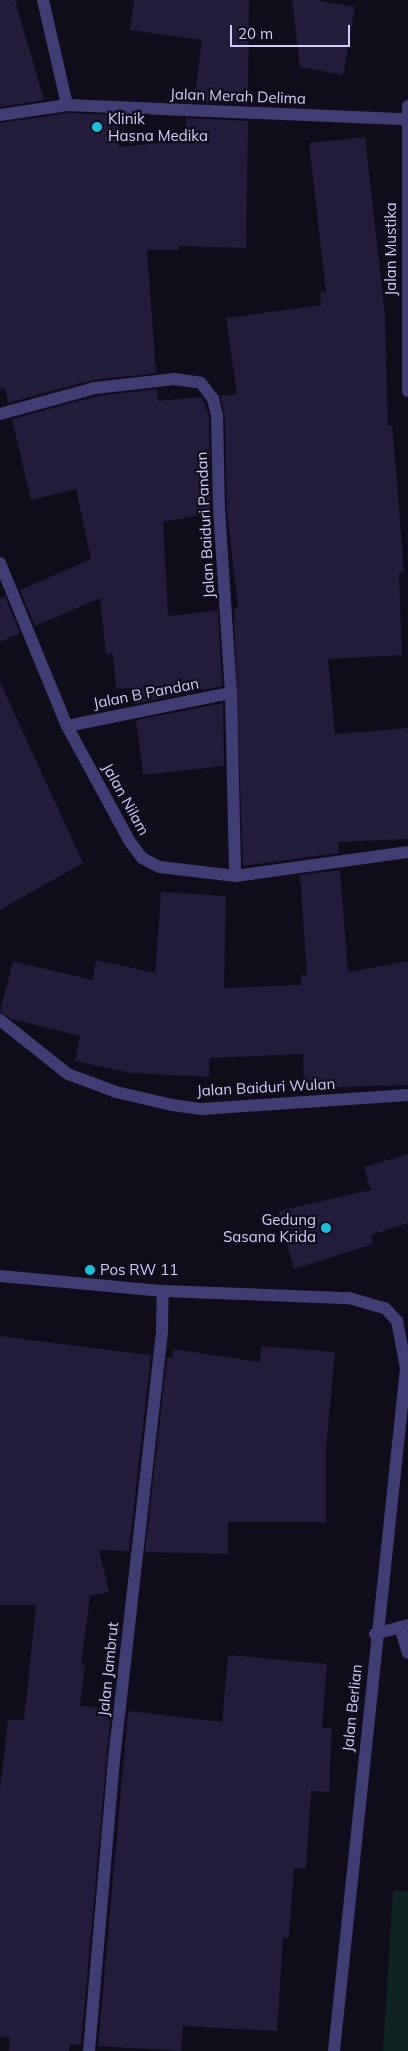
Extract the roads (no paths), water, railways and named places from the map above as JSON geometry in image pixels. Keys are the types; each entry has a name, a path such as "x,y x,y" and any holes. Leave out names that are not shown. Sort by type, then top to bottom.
{"street":[{"path":"43,0 68,105"},
{"name":"Jalan Merah Delima","path":"0,115 68,105 407,113"},
{"name":"Jalan Mustika","path":"407,113 408,391"},
{"name":"Jalan Baiduri Pandan","path":"0,414 95,388 174,379 191,380 207,387 218,415 219,508 231,693 235,876"},
{"name":"Jalan Nilam","path":"0,563 67,726 130,842 142,858 160,867 235,876 408,852"},
{"name":"Jalan B Pandan","path":"67,726 231,693"},
{"name":"Jalan Baiduri Wulan","path":"0,1020 68,1074 116,1092 172,1105 202,1109 408,1094"},
{"name":"Jalan Berlian","path":"0,1276 163,1291 349,1298 385,1308 397,1321 407,1367 375,1634 334,2051"},
{"name":"Jalan Jambrut","path":"89,2051 114,1760 162,1330 163,1291"},
{"path":"375,1634 404,1626 408,1653"}],"place":[{"name":"Klinik Hasna Medika","path":"97,127"},
{"name":"Gedung Sasana Krida","path":"326,1228"},
{"name":"Pos RW 11","path":"90,1270"}]}
